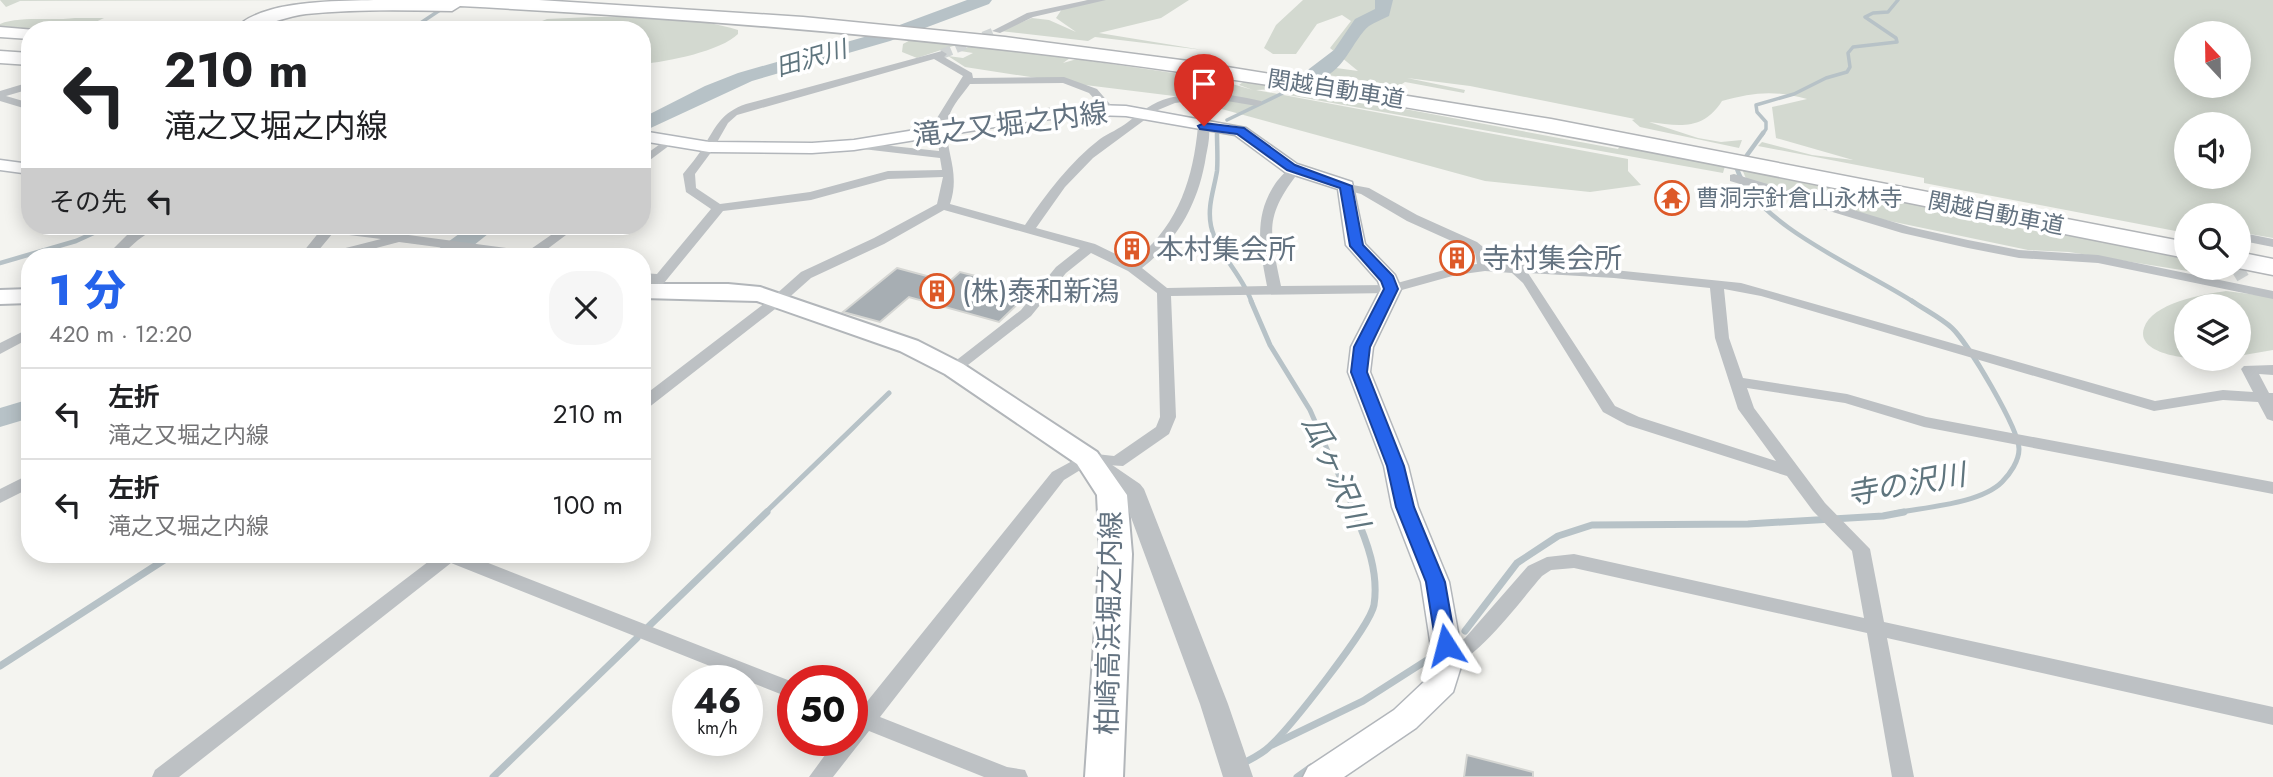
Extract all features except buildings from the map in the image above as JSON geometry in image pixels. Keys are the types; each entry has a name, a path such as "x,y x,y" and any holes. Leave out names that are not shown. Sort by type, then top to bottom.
{"highway":[{"name":"関越自動車道","path":"561,0 687,7 924,30 1414,101 1714,154 2174,248"},
{"path":"629,0 687,7"},
{"name":"関越自動車道","path":"251,21 291,8 426,2 578,6 860,24"},
{"path":"0,34 21,35"},
{"path":"0,47 21,47"},
{"path":"0,57 21,57"},
{"name":"関越自動車道","path":"1776,167 2174,237"},
{"path":"2251,251 2273,255"},
{"path":"2251,272 2273,267"}],"main road":[{"name":"滝之又堀之内線","path":"656,138 709,147 813,148 854,145 1031,116 1110,110 1240,131 1295,169 1346,186"},
{"path":"0,165 21,168"},
{"path":"1319,777 1405,719 1442,684 1448,660 1435,582 1405,507 1396,466 1359,372 1362,347 1391,289 1388,279 1356,246 1346,186"},
{"name":"柏崎高浜堀之内線","path":"651,284 779,299 909,346 954,369 1087,458 1112,495 1116,554 1104,777"},
{"path":"0,298 21,297"}],"street":[{"path":"997,31 1030,15 1101,0"},
{"path":"651,398 806,275 879,241 943,206 948,195 950,173 943,117 968,75 939,55 738,110 720,122 709,147 688,174 690,188 718,208 811,196 888,175 950,173"},
{"path":"967,80 1064,80 1093,91 1110,110"},
{"path":"0,96 21,88"},
{"path":"0,96 21,104"},
{"path":"1029,228 1069,175 1100,145 1142,114 1174,99 1235,98 1257,103"},
{"path":"1133,268 1147,259 1178,226 1200,165 1204,126"},
{"path":"854,145 947,155"},
{"path":"1275,291 1263,227 1277,188 1295,169"},
{"path":"1736,179 1907,230 1968,244 2019,254 2098,259 2174,275"},
{"path":"1346,186 1365,191 1412,218 1472,245 1481,251 1485,267"},
{"path":"943,206 1090,247 1133,268 1164,292 1391,289 1455,271 1485,267 1614,274 1764,292 2154,405 2223,395 2267,397"},
{"path":"651,282 712,219 718,208"},
{"path":"121,248 136,235"},
{"path":"381,235 475,248"},
{"path":"545,248 561,235"},
{"path":"362,248 400,238"},
{"path":"2251,239 2273,243"},
{"path":"954,369 1026,313 1060,270 1090,247"},
{"path":"1516,269 1528,281 1609,409 1633,421 1790,471"},
{"path":"2249,280 2273,295"},
{"path":"1717,285 1722,338 1746,409 1780,451 1790,471 1819,507 1861,549 1878,628 1903,777"},
{"path":"868,708 1058,476 1087,458 1117,462 1163,430 1168,416 1164,292"},
{"path":"0,349 21,337"},
{"path":"2273,370 2249,369 2267,397 2273,416"},
{"path":"1739,382 1847,399 1924,422 2273,488"},
{"path":"1087,458 1132,489 1235,766"},
{"path":"0,497 21,485"},
{"path":"1448,660 1472,643 1535,571 1547,564 1574,561 2273,716"},
{"path":"163,777 440,563"},
{"path":"470,563 777,685"},
{"path":"868,727 1006,776 1017,777"},
{"path":"820,777 836,756"}],"shaded area":[{"path":"0,0 361,1 20,1 6,7"},
{"path":"1088,0 1189,0 1161,18 1099,33 1203,50 1095,37 1088,41 1000,31 1032,18 1049,20 1076,32 1056,18 1062,9"},
{"path":"1303,0 2273,0 2273,238 2251,234 2251,203 2174,203 2174,231 1924,183 1924,178 1758,146 1762,142 1812,155 1853,160 1776,138 1772,107 1807,99 1795,96 1764,93 1722,101 1707,118 1690,124 1649,122 1698,138 1721,142 1742,140 1739,148 1640,127 1632,120 1635,119 1470,86 1407,78 1465,90 1464,93 1405,82 1399,86 1321,74 1329,67 1358,71 1330,48 1351,21 1342,15 1317,24 1296,54 1273,54 1264,48 1276,25"},
{"path":"647,17 721,25 738,30 738,34 707,50 651,63 651,21 542,21"},
{"path":"104,18 98,21 21,21 21,29 0,29 0,24 17,20"},
{"path":"914,38 962,43 917,58 902,52 903,44"},
{"path":"974,44 1070,58 1063,63 1077,59 1215,79 1253,90 1239,85 1246,80 1280,86 1275,89 1256,90 1628,159 1628,171 1641,185 1590,192 1485,181 1174,96 965,67 948,56 963,58 973,53 960,51"},
{"path":"1298,89 1618,149 1620,146 1725,166 1723,173 1288,95"},
{"path":"1742,169 2174,254 2174,269 2069,252 2028,250 1880,219 1747,181"},
{"path":"2226,291 2250,294 2210,294"},
{"path":"2251,294 2273,297 2273,350 2251,354"},
{"path":"2174,303 2174,356 2150,346 2144,338 2144,328 2149,319"}],"waterway":[{"path":"424,21 455,0"},
{"name":"田沢川","path":"651,121 712,90 745,77 884,37 983,0"},
{"name":"瓜ヶ沢川","path":"1316,73 1341,54 1361,23 1383,12 1384,0"},
{"name":"寺の沢川","path":"1762,135 1766,122 1757,112 1756,105 1794,94 1826,78 1847,72 1850,67 1848,53 1853,47 1897,42 1896,38 1865,17 1873,13 1888,12 1898,0"},
{"name":"瓜ヶ沢川","path":"1227,120 1289,90"},
{"name":"瓜ヶ沢川","path":"1217,130 1217,171 1210,205 1211,226 1219,246 1243,283 1252,303"},
{"name":"寺の沢川","path":"1763,133 1737,169 1748,190 1789,228 1915,303"},
{"path":"52,248 89,235"},
{"name":"田沢川","path":"455,248 474,235"},
{"path":"0,263 21,257"},
{"name":"瓜ヶ沢川","path":"1251,301 1270,345 1310,410 1355,513"},
{"name":"寺の沢川","path":"1895,513 1966,500 1992,489 2011,471 2019,449 2002,406 1959,337 1948,324 1912,301"},
{"path":"765,513 889,393"},
{"name":"田沢川","path":"0,418 21,411"},
{"path":"648,627 767,512"},
{"name":"瓜ヶ沢川","path":"1242,764 1266,750 1279,737 1328,678 1369,617 1374,605 1375,581 1367,546 1354,512"},
{"name":"寺の沢川","path":"1465,631 1517,563 1558,536 1592,525 1748,524 1883,516 1904,512"},
{"path":"0,666 160,563"},
{"path":"493,777 637,638"},
{"name":"寺の沢川","path":"1272,745 1363,701 1435,655"},
{"path":"1297,777 1311,767"}],"tunnel":[{"path":"942,54 997,31"}],"place":[{"name":"曹洞宗針倉山永林寺","path":"1672,198"},
{"name":"本村集会所","path":"1132,249"},
{"name":"寺村集会所","path":"1457,258"},
{"name":"(株)泰和新潟","path":"937,291"}],"route":[{"path":"1204,126 1240,131 1291,167 1346,186 1356,246 1388,279 1391,289 1362,347 1359,372 1396,466 1405,507 1435,582 1446,645"}]}
